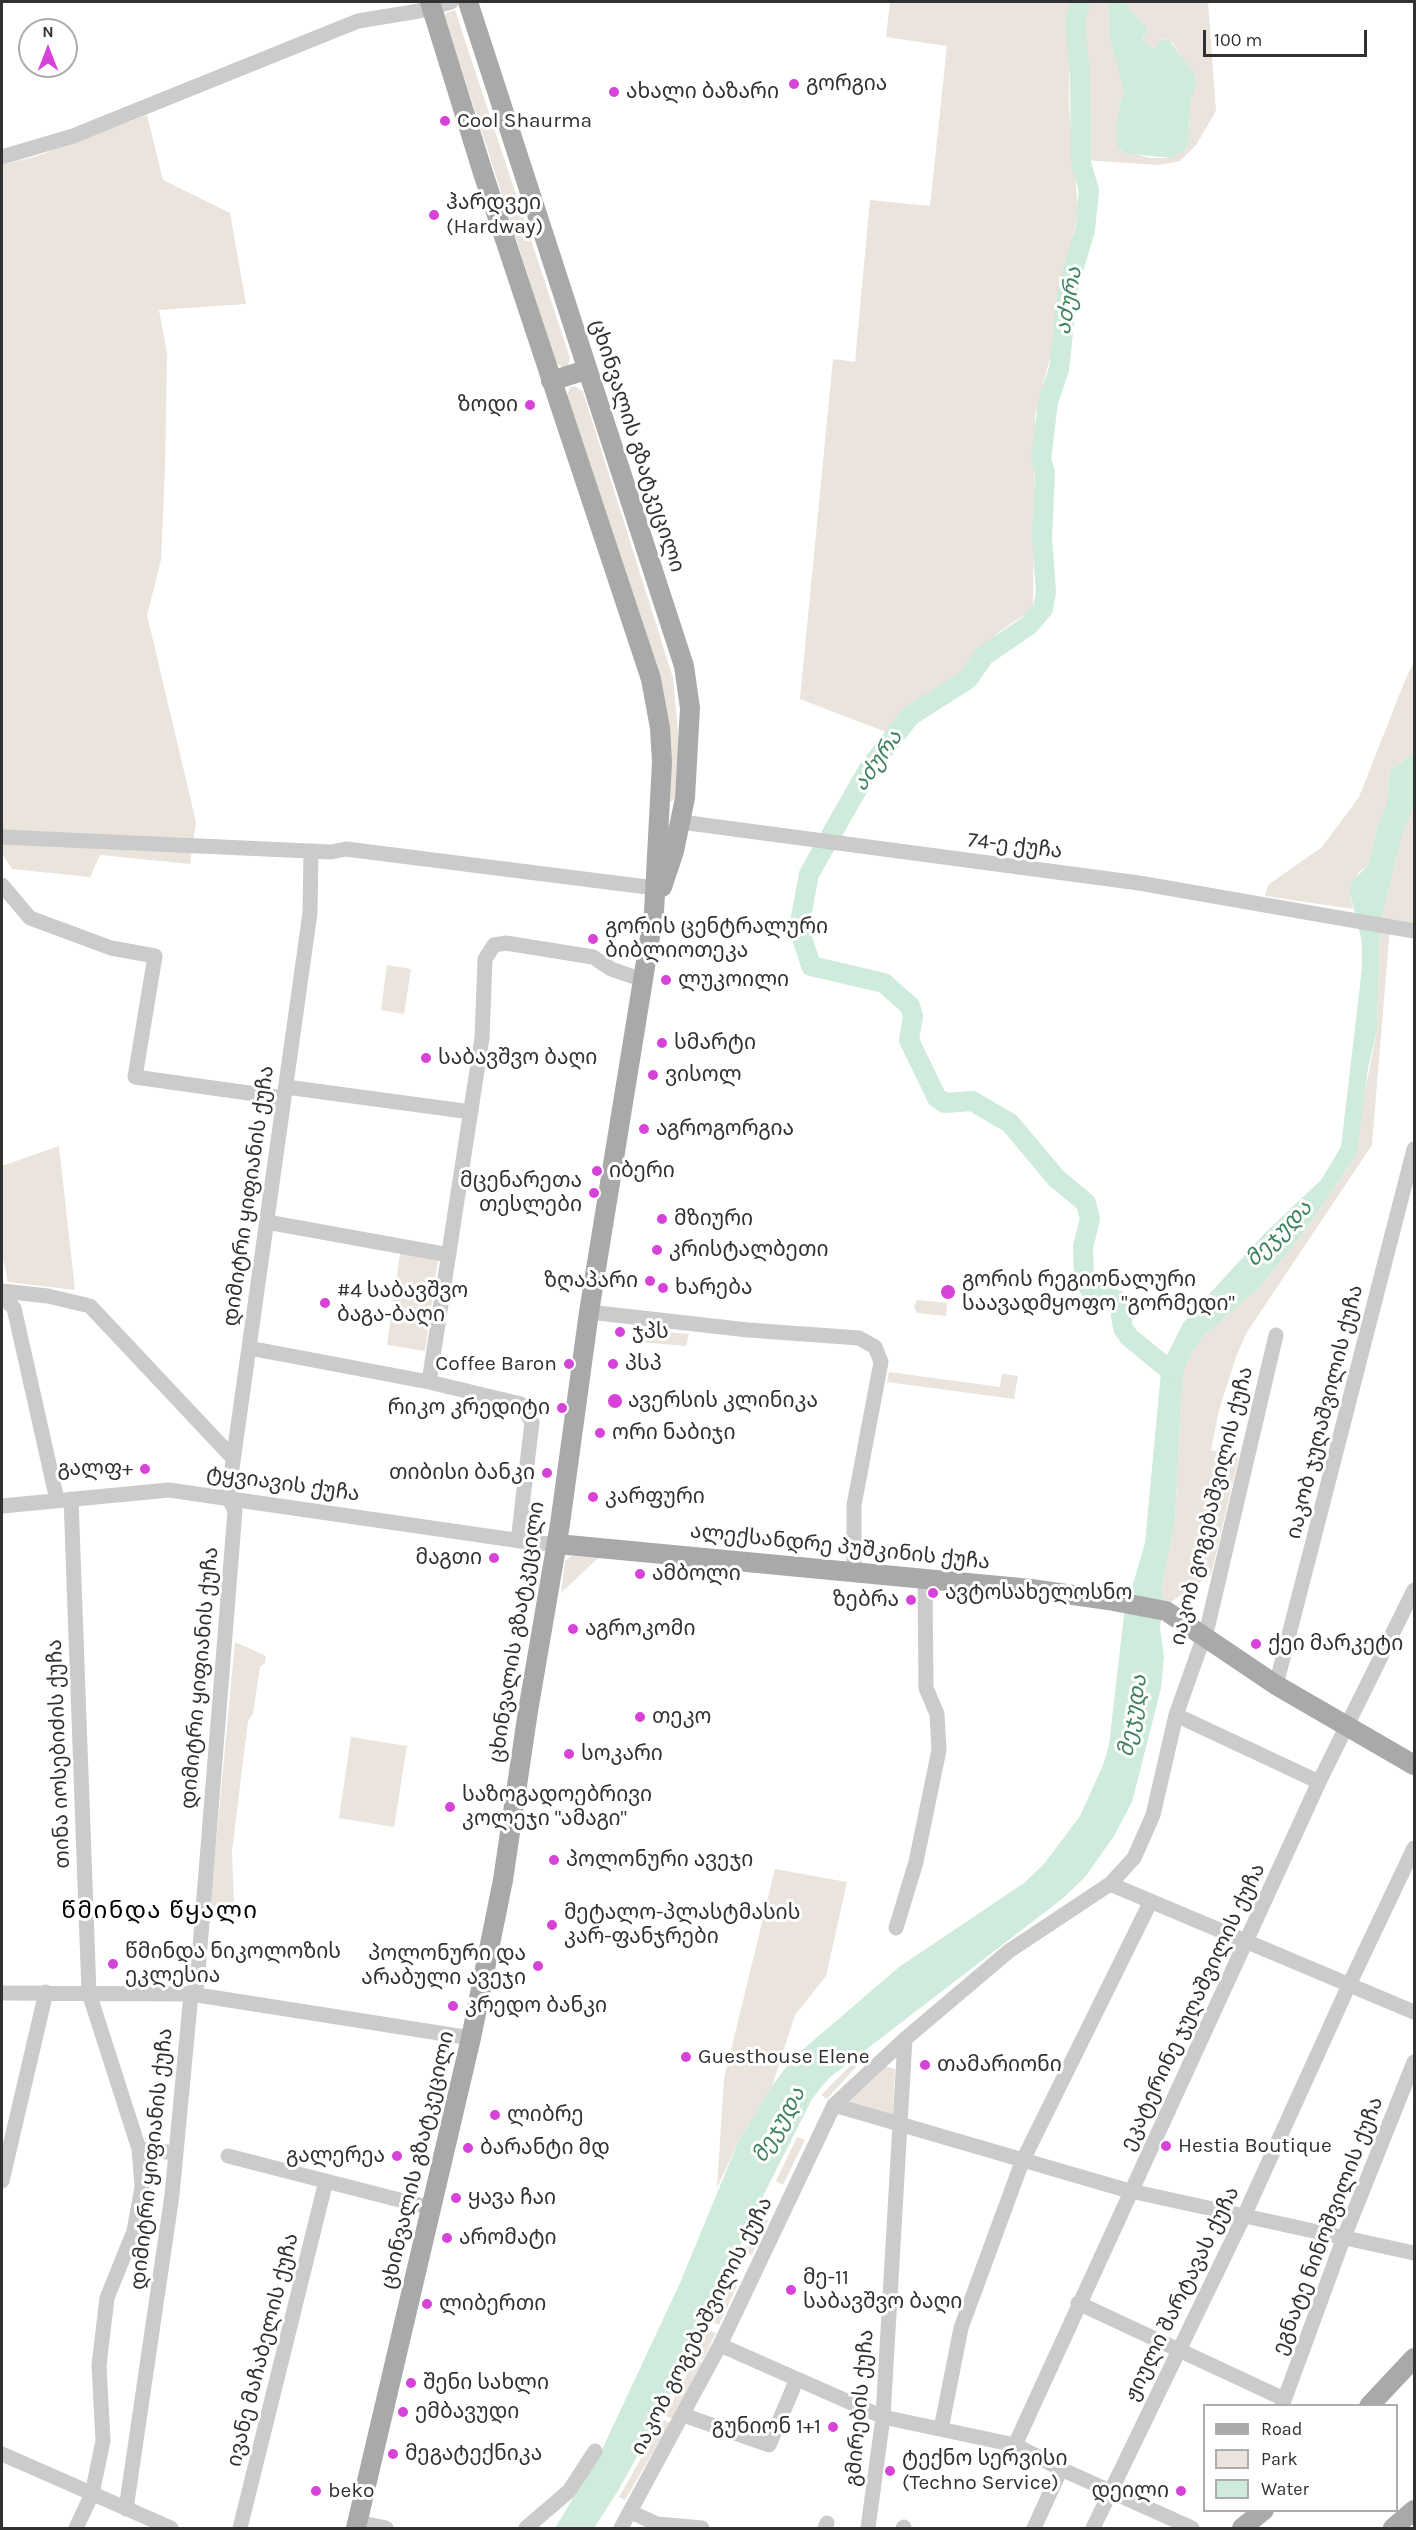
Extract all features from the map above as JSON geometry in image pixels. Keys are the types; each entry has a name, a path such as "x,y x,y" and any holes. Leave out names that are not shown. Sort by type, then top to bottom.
{"main road":[{"name":"ცხინვალის გზატკეცილი","path":"468,2 684,666 690,715 681,822 654,912"},
{"name":"ცხინვალის გზატკეცილი","path":"357,2525 471,2038 503,1880 528,1711 557,1544 588,1312 654,912 659,814 660,728 651,679 551,381 431,5"},
{"path":"551,381 586,370"},
{"path":"659,814 666,819 681,822"},
{"name":"ალექსანდრე პუშკინის ქუჩა","path":"557,1544 925,1581 1031,1589 1118,1601 1166,1611 1205,1636"},
{"path":"1205,1636 1276,1685 1414,1765"},
{"path":"1371,2404 1414,2358"},
{"path":"1392,2529 1414,2510"}],"street":[{"path":"2,157 73,136 358,21 452,2"},
{"name":"74-ე ქუჩა","path":"681,822 1138,884 1414,931"},
{"path":"2,837 311,851 346,849 655,888"},
{"name":"დიმიტრი ყიფიანის ქუჩა","path":"126,2509 176,2153 191,1994 196,1984 235,1511 228,1497 232,1456 310,913 311,851"},
{"path":"2,885 30,918 111,948 155,956 135,1077 471,1112"},
{"path":"429,1382 482,1038 485,959 494,945 506,943 593,957 611,969 643,980"},
{"name":"იაკობ ჯუღაშვილის ქუჩა","path":"1276,1685 1414,1149"},
{"path":"267,1222 449,1255"},
{"path":"2,1291 48,1296 90,1306 232,1456"},
{"name":"თინა იოსებიძის ქუჩა","path":"2,1297 14,1308 64,1500 88,1993 139,2149 142,2187 134,2231 107,2298 99,2365 103,2441 92,2494 76,2529"},
{"path":"588,1312 748,1330 859,1338 875,1347 881,1362 854,1505 854,1573"},
{"name":"იაკობ გოგებაშვილის ქუჩა","path":"621,2529 720,2345 834,2105 905,2039 1009,1951 1110,1884 1134,1858 1153,1815 1176,1715 1205,1636 1276,1335"},
{"path":"249,1348 429,1382 521,1404 532,1422 518,1541"},
{"name":"ტყვიავის ქუჩა","path":"2,1506 169,1490 518,1541 557,1544"},
{"path":"896,1928 916,1862 939,1750 937,1714 926,1688 925,1581"},
{"name":"ეკატერინე ჯუღაშვილის ქუჩა","path":"1015,2445 1078,2303 1319,1782 1414,1590"},
{"path":"1176,1715 1319,1782"},
{"name":"ჟიული შარტავას ქუჩა","path":"1093,2529 1244,2216 1414,1848"},
{"path":"1110,1884 1414,2012"},
{"path":"941,2429 961,2328 1022,2162 1151,1902"},
{"path":"2,2181 46,1992"},
{"path":"2,1993 191,1994 471,2038"},
{"name":"გმირების ქუჩა","path":"868,2529 883,2417 905,2039"},
{"name":"ეგნატე ნინოშვილის ქუჩა","path":"1283,2402 1344,2237 1414,2062"},
{"path":"834,2105 1022,2162 1131,2191 1414,2253"},
{"path":"139,2149 176,2153"},
{"path":"228,2156 431,2208"},
{"name":"ივანე მაჩაბელის ქუჩა","path":"240,2529 326,2181"},
{"path":"1078,2303 1283,2402"},
{"path":"720,2345 883,2417 1015,2445 1061,2469 1192,2529"},
{"path":"683,2415 769,2445 797,2379"},
{"path":"526,2529 569,2491 595,2451"},
{"path":"2,2454 171,2529"},
{"path":"1034,2529 1061,2469"},
{"path":"631,2512 657,2524 702,2529"},
{"path":"357,2525 386,2529"}],"green space":[{"path":"890,2 1075,2 1070,16 1069,108 1078,208 1052,350 1035,416 1033,609 999,632 962,673 907,711 891,734 800,699 833,359 855,362 870,200 930,206 947,46 886,37"},
{"path":"1080,2 1109,2 1111,26 1124,90 1116,123 1120,150 1151,158 1172,158 1186,149 1189,140 1190,102 1196,79 1172,42 1165,39 1154,49 1142,39 1148,29 1130,10 1127,2 1208,2 1216,111 1196,145 1180,161 1159,165 1081,160 1080,74 1075,24"},
{"path":"455,10 570,358 568,366 564,368 556,363 444,14"},
{"path":"147,115 163,180 230,213 246,304 159,310 167,353 165,468 161,560 147,615 196,822 190,864 100,855 90,877 12,869 2,854 2,165 37,156"},
{"path":"575,386 583,392 673,678 679,742 675,798 671,802 667,798 660,684 567,396 570,387"},
{"path":"1414,662 1414,753 1390,771 1387,803 1378,824 1368,865 1358,873 1350,893 1353,909 1265,896 1268,885 1322,847 1359,797"},
{"path":"1414,806 1414,931 1390,927 1372,1145 1247,1332 1237,1354 1219,1410 1211,1450 1239,1456 1211,1575 1171,1602 1164,1601 1161,1591 1175,1523 1181,1396 1185,1367 1190,1355 1203,1337 1259,1288 1302,1235 1351,1163 1377,1030 1380,924 1402,835"},
{"path":"387,965 411,969 404,1014 381,1010"},
{"path":"59,1146 75,1290 8,1282 2,1254 2,1166"},
{"path":"400,1253 438,1260 425,1351 387,1345"},
{"path":"917,1300 947,1303 946,1316 917,1313 914,1307"},
{"path":"640,1330 689,1334 686,1346 638,1342"},
{"path":"889,1372 1000,1387 1002,1374 1018,1376 1014,1399 887,1382"},
{"path":"572,1556 598,1558 561,1593 565,1561"},
{"path":"235,1642 266,1656 265,1663 260,1667 253,1713 248,1721 232,1851 234,1906 210,1907"},
{"path":"351,1737 407,1746 394,1827 339,1818"},
{"path":"775,1869 847,1882 826,1976 795,2015 772,2086 739,2140 717,2188 724,2079"},
{"path":"853,2063 856,2067 827,2099 821,2095"},
{"path":"885,2066 895,2069 893,2115 848,2101"},
{"path":"797,2137 805,2140 783,2185 776,2181"},
{"path":"760,2217 768,2220 752,2255 744,2251"},
{"path":"729,2283 737,2286 719,2325 712,2322"},
{"path":"708,2330 716,2333 703,2360 695,2357"},
{"path":"695,2359 702,2362 672,2419 665,2415"},
{"path":"663,2420 670,2423 625,2500 619,2497"}],"water":[{"path":"1109,2 1127,2 1130,10 1148,29 1142,39 1154,49 1162,40 1169,40 1194,73 1196,84 1190,102 1189,140 1186,149 1172,158 1124,153 1117,146 1116,123 1124,90 1109,35"},
{"name":"მეჯუდა","path":"1414,753 1414,806 1402,835 1380,924 1377,1030 1368,1068 1357,1154 1302,1235 1259,1288 1203,1337 1190,1355 1185,1367 1181,1396 1175,1523 1161,1591 1164,1601 1160,1628 1164,1657 1161,1688 1132,1802 1114,1836 1085,1877 1062,1899 829,2078 812,2099 757,2208 694,2351 618,2491 594,2528 555,2528 600,2454 680,2283 739,2140 772,2086 793,2058 899,1967 1024,1883 1044,1864 1080,1816 1103,1765 1109,1745 1124,1615 1145,1543 1161,1372 1165,1359 1183,1323 1265,1233 1321,1180 1341,1147 1362,968 1362,942 1350,893 1351,883 1368,865 1378,824 1387,803 1390,771"}],"waterway":[{"name":"აძურა","path":"1080,2 1075,24 1080,74 1081,164 1089,190 1085,230 1068,287 1059,369 1048,402 1041,460 1045,472 1042,538 1046,592 1043,609 1029,625 984,656 968,679 910,716 868,770 809,874 799,928 811,966 884,983 910,1006 913,1016 909,1040 937,1098 945,1103 972,1101 1010,1123 1056,1178 1086,1203 1090,1219 1083,1247 1084,1277 1092,1293 1108,1295 1119,1302 1123,1328 1129,1337 1172,1372"}],"place":[{"name":"გორგია","path":"794,84"},
{"name":"ახალი ბაზარი","path":"614,92"},
{"name":"Cool Shaurma","path":"445,121"},
{"name":"ჰარდვეი (Hardway)","path":"434,215"},
{"name":"ზოდი","path":"530,405"},
{"name":"გორის ცენტრალური ბიბლიოთეკა","path":"593,939"},
{"name":"ლუკოილი","path":"666,980"},
{"name":"სმარტი","path":"662,1043"},
{"name":"საბავშვო ბაღი","path":"426,1058"},
{"name":"ვისოლ","path":"653,1075"},
{"name":"აგროგორგია","path":"644,1129"},
{"name":"იბერი","path":"597,1171"},
{"name":"მცენარეთა თესლები","path":"594,1193"},
{"name":"მზიური","path":"662,1219"},
{"name":"კრისტალბეთი","path":"657,1250"},
{"name":"ზღაპარი","path":"650,1281"},
{"name":"ხარება","path":"663,1288"},
{"name":"გორის რეგიონალური საავადმყოფო \"გორმედი\"","path":"948,1292"},
{"name":"#4 საბავშვო ბაგა-ბაღი","path":"325,1303"},
{"name":"ჯპს","path":"620,1332"},
{"name":"Coffee Baron","path":"569,1364"},
{"name":"პსპ","path":"613,1364"},
{"name":"ავერსის კლინიკა","path":"615,1401"},
{"name":"რიკო კრედიტი","path":"562,1408"},
{"name":"ორი ნაბიჯი","path":"600,1433"},
{"name":"გალფ+","path":"145,1469"},
{"name":"თიბისი ბანკი","path":"547,1473"},
{"name":"კარფური","path":"593,1497"},
{"name":"მაგთი","path":"494,1558"},
{"name":"ამბოლი","path":"640,1574"},
{"name":"ავტოსახელოსნო","path":"933,1593"},
{"name":"ზებრა","path":"911,1600"},
{"name":"აგროკომი","path":"573,1629"},
{"name":"ქეი მარკეტი","path":"1256,1644"},
{"name":"თეკო","path":"640,1717"},
{"name":"სოკარი","path":"569,1754"},
{"name":"საზოგადოებრივი კოლეჯი \"ამაგი\"","path":"450,1807"},
{"name":"პოლონური ავეჯი","path":"554,1860"},
{"name":"მეტალო-პლასტმასის კარ-ფანჯრები","path":"552,1925"},
{"name":"წმინდა ნიკოლოზის ეკლესია","path":"113,1964"},
{"name":"პოლონური და არაბული ავეჯი","path":"538,1966"},
{"name":"კრედო ბანკი","path":"453,2006"},
{"name":"Guesthouse Elene","path":"686,2057"},
{"name":"თამარიონი","path":"925,2065"},
{"name":"ლიბრე","path":"495,2115"},
{"name":"Hestia Boutique","path":"1166,2146"},
{"name":"ბარანტი მდ","path":"468,2148"},
{"name":"გალერეა","path":"397,2156"},
{"name":"ყავა ჩაი","path":"456,2198"},
{"name":"არომატი","path":"447,2238"},
{"name":"მე-11 საბავშვო ბაღი","path":"791,2290"},
{"name":"ლიბერთი","path":"427,2304"},
{"name":"შენი სახლი","path":"411,2383"},
{"name":"ემბავუდი","path":"403,2412"},
{"name":"გუნიონ 1+1","path":"833,2427"},
{"name":"მეგატექნიკა","path":"393,2454"},
{"name":"ტექნო სერვისი (Techno Service)","path":"890,2471"},
{"name":"beko","path":"316,2491"},
{"name":"დეილი","path":"1181,2491"}],"district":[{"name":"წმინდა წყალი","path":"160,1911"}]}
